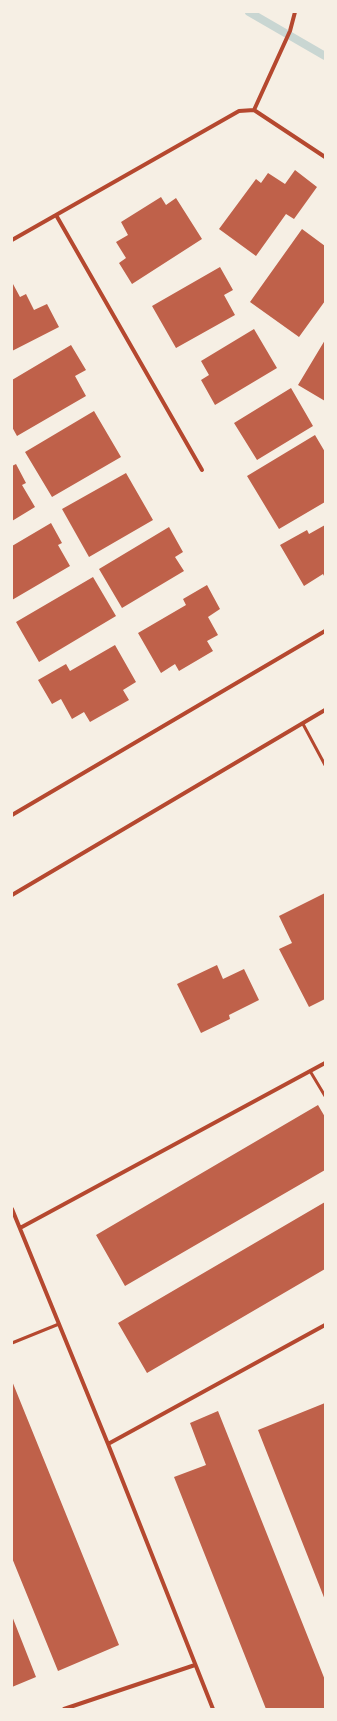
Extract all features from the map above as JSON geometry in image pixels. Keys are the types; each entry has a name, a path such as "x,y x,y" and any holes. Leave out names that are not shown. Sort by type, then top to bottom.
{"street":[{"path":"254,110 290,31 296,12"},
{"path":"12,240 239,111 254,110 325,157"},
{"path":"56,215 202,470"},
{"path":"12,815 325,631"},
{"path":"12,895 325,710"},
{"path":"20,1228 325,1063"},
{"path":"12,1208 108,1444 213,1709"},
{"path":"108,1444 325,1326"},
{"path":"64,1709 195,1665"}],"lane":[{"path":"303,724 325,765"},
{"path":"310,1071 325,1096"},
{"path":"12,1343 59,1324"}],"building":[{"path":"295,170 317,187 294,219 286,214 256,256 219,229 256,179 261,183 268,173 285,184"},
{"path":"161,197 166,205 176,198 202,239 132,284 119,263 126,258 116,242 128,235 121,222"},
{"path":"302,229 325,246 325,301 299,337 250,302"},
{"path":"220,267 233,290 224,295 235,315 176,348 152,306"},
{"path":"13,284 20,297 26,294 34,310 47,304 59,327 12,351 12,285"},
{"path":"254,329 277,368 215,405 201,380 209,375 201,361"},
{"path":"325,340 325,401 298,385"},
{"path":"71,345 86,370 75,376 86,396 17,436 12,427 12,380"},
{"path":"291,388 313,426 257,460 234,423"},
{"path":"94,411 121,457 52,497 25,452"},
{"path":"315,435 325,452 325,502 279,529 247,476"},
{"path":"16,464 26,483 22,485 35,507 12,521 12,466"},
{"path":"126,473 153,520 89,557 62,509"},
{"path":"51,523 62,543 58,545 70,566 12,600 12,546"},
{"path":"325,525 325,578 323,574 304,586 280,545 307,530 309,534"},
{"path":"169,527 183,552 175,557 184,571 122,608 99,569"},
{"path":"93,577 116,616 39,662 16,622"},
{"path":"207,585 220,609 208,617 218,635 207,641 213,651 179,671 175,664 161,673 138,633 186,605 183,599"},
{"path":"115,645 136,682 123,690 129,700 90,722 84,712 72,719 61,699 52,704 38,680 66,664 70,671"},
{"path":"325,893 325,999 309,1007 279,949 292,943 279,916"},
{"path":"217,965 223,979 244,969 259,1000 229,1015 230,1019 201,1033 177,984"},
{"path":"318,1105 325,1117 325,1170 125,1286 96,1235"},
{"path":"325,1202 325,1269 147,1373 118,1323"},
{"path":"12,1381 119,1645 58,1671 12,1558"},
{"path":"325,1403 325,1600 258,1430"},
{"path":"218,1411 325,1680 325,1709 266,1709 174,1477 206,1465 190,1423"},
{"path":"12,1616 36,1677 12,1687"}],"waterway":[{"path":"249,12 325,56"}]}
